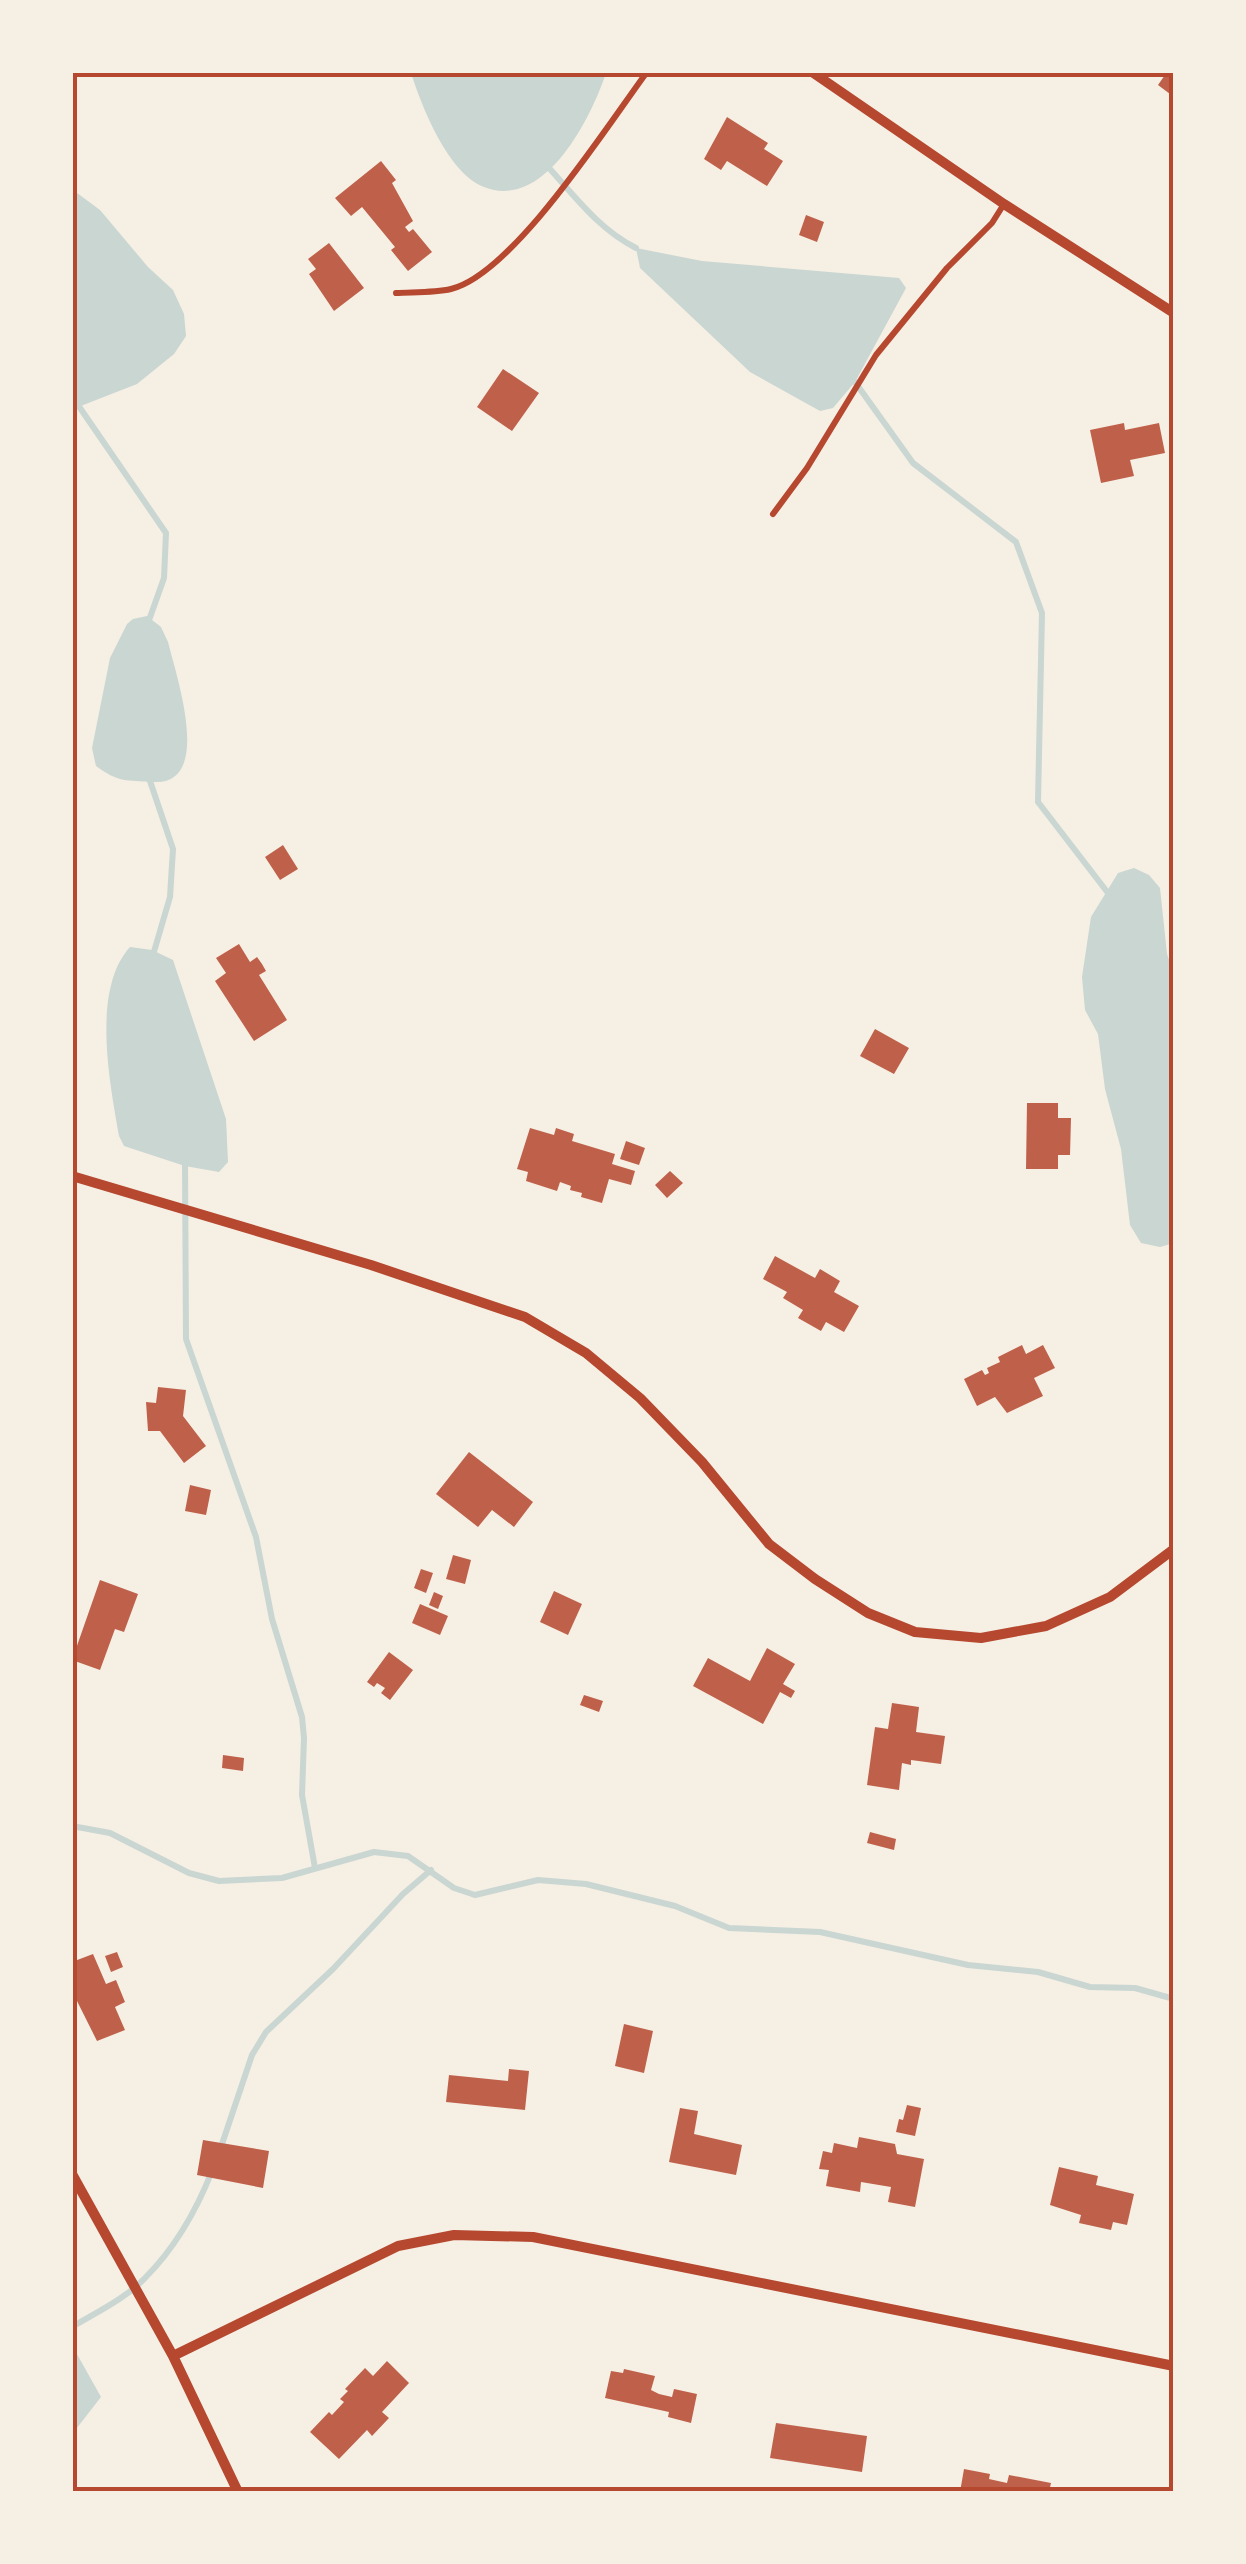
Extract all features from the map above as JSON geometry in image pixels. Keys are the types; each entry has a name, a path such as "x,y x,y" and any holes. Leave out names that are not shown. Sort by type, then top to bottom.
{"street":[{"path":"812,72 1004,204 1174,313"},
{"path":"72,1176 370,1265 525,1317 586,1353 640,1398 702,1462 770,1544 815,1579 868,1612 915,1632 981,1638 1046,1626 1110,1596 1174,1548"},
{"path":"72,2174 173,2356 238,2492"},
{"path":"173,2356 398,2246 454,2236 533,2236 1174,2366"}],"lane":[{"path":"396,293 452,289 484,274 513,250 647,72"},
{"path":"773,514 807,468 876,355 947,268 992,223 1004,204"}],"shaded area":[{"path":"411,72 606,73 589,113 562,156 527,186 506,191 484,187 459,168 429,120"},
{"path":"73,190 100,210 173,290 184,314 186,336 174,354 137,384 73,409"},
{"path":"636,248 702,261 899,278 906,288 855,382 833,408 820,411 750,372 640,268"},
{"path":"147,616 161,627 168,642 187,726 183,766 172,778 154,782 123,780 111,775 96,766 92,748 110,658 127,624"},
{"path":"1134,868 1149,875 1160,888 1167,954 1173,971 1174,1243 1160,1247 1141,1243 1130,1225 1121,1149 1105,1089 1098,1034 1085,1010 1082,977 1091,917 1118,873"},
{"path":"130,947 152,950 173,960 226,1119 228,1162 219,1172 185,1166 124,1146 119,1136 108,1064 107,1012 118,965"},
{"path":"73,2347 101,2397 72,2433"}],"building":[{"path":"1167,72 1174,72 1174,97 1158,85"},
{"path":"727,117 768,143 764,149 783,161 767,186 727,161 721,170 704,159"},
{"path":"381,161 396,180 392,183 413,221 405,227 409,232 413,229 432,252 408,271 391,250 395,247 362,207 351,216 335,198"},
{"path":"806,215 824,222 817,242 799,235"},
{"path":"329,243 364,288 334,311 309,274 316,269 308,259"},
{"path":"503,369 539,393 512,431 477,407"},
{"path":"1124,423 1125,430 1159,423 1165,453 1130,460 1134,476 1101,483 1090,430"},
{"path":"283,845 298,869 280,880 265,857"},
{"path":"239,944 250,962 257,957 262,964 266,971 259,975 287,1020 254,1041 215,981 226,973 216,958"},
{"path":"875,1029 909,1048 894,1074 860,1056"},
{"path":"1027,1103 1058,1103 1058,1118 1071,1118 1070,1155 1058,1155 1058,1169 1026,1169"},
{"path":"530,1128 554,1135 556,1128 574,1134 572,1141 615,1154 612,1164 635,1171 631,1185 609,1179 602,1203 581,1197 582,1193 560,1182 557,1191 526,1181 528,1172 517,1169"},
{"path":"626,1141 645,1148 639,1165 620,1159"},
{"path":"670,1171 683,1183 667,1198 655,1185"},
{"path":"775,1256 815,1278 820,1269 840,1281 834,1292 859,1306 844,1332 826,1322 821,1331 798,1318 803,1310 783,1298 787,1292 763,1279"},
{"path":"1022,1345 1026,1354 1043,1345 1055,1368 1034,1378 1043,1396 1007,1413 995,1397 977,1406 964,1379 982,1370 985,1375 989,1373 987,1368 1000,1362 998,1357"},
{"path":"158,1387 186,1390 183,1416 206,1446 184,1463 160,1431 148,1431 146,1402 156,1403"},
{"path":"469,1452 533,1502 514,1527 492,1510 478,1527 436,1494"},
{"path":"190,1485 211,1490 206,1515 185,1511"},
{"path":"453,1555 471,1560 465,1584 446,1579"},
{"path":"421,1569 433,1573 426,1593 414,1588"},
{"path":"100,1580 138,1594 124,1632 115,1629 100,1670 72,1660"},
{"path":"554,1591 582,1604 568,1635 540,1622"},
{"path":"434,1592 443,1596 438,1609 429,1605"},
{"path":"420,1604 448,1616 440,1635 412,1623"},
{"path":"767,1648 795,1664 783,1684 795,1691 791,1698 780,1692 763,1724 693,1686 708,1658 750,1681"},
{"path":"389,1652 413,1670 390,1700 381,1693 385,1688 367,1682"},
{"path":"584,1695 603,1701 599,1712 580,1705"},
{"path":"892,1703 919,1707 916,1732 945,1736 941,1764 911,1760 911,1765 902,1763 899,1790 867,1785 875,1727 888,1729"},
{"path":"223,1755 244,1758 243,1771 222,1768"},
{"path":"870,1832 896,1839 894,1850 867,1843"},
{"path":"117,1952 123,1967 111,1972 105,1956"},
{"path":"93,1954 106,1984 116,1980 125,2002 115,2007 125,2030 97,2041 72,1991 72,1962"},
{"path":"624,2024 653,2031 644,2073 615,2066"},
{"path":"509,2069 529,2071 525,2110 446,2102 449,2075 508,2081"},
{"path":"907,2105 921,2108 915,2136 896,2132"},
{"path":"680,2108 698,2111 694,2134 742,2145 736,2175 669,2162"},
{"path":"859,2137 895,2144 897,2154 924,2159 915,2207 888,2202 891,2187 861,2182 860,2192 826,2186 829,2170 819,2169 823,2151 832,2153 834,2143 857,2148"},
{"path":"203,2140 269,2151 263,2188 197,2175"},
{"path":"1059,2167 1098,2176 1096,2185 1134,2194 1127,2225 1113,2222 1111,2230 1079,2223 1081,2215 1050,2205"},
{"path":"387,2361 409,2383 382,2412 389,2418 372,2436 367,2430 339,2459 310,2432 344,2402 340,2399 348,2391 345,2389 365,2368 373,2376"},
{"path":"624,2369 655,2376 651,2390 659,2394 672,2397 674,2389 697,2394 691,2423 668,2417 669,2412 605,2398 611,2371 623,2373"},
{"path":"776,2423 867,2436 862,2472 770,2458"},
{"path":"964,2469 990,2474 989,2479 1007,2483 1009,2475 1051,2483 1049,2492 960,2492"}],"waterway":[{"path":"550,169 600,223 636,248"},
{"path":"855,382 913,463 1016,542 1042,613 1038,802 1108,893"},
{"path":"78,405 166,533 164,578 148,623"},
{"path":"148,775 173,849 170,897 153,955"},
{"path":"185,1160 186,1339 256,1537 272,1619 302,1717 302,1795 315,1868"},
{"path":"72,1826 110,1833 189,1873 219,1881 282,1878 374,1852 408,1856 454,1888 475,1895 538,1880 586,1884 675,1906 729,1928 820,1932 968,1965 1038,1972 1090,1987 1135,1988 1174,1999"},
{"path":"220,2150 252,2055 266,2032 431,1870"},
{"path":"72,2327 129,2292 156,2267 184,2228 212,2171"}]}
